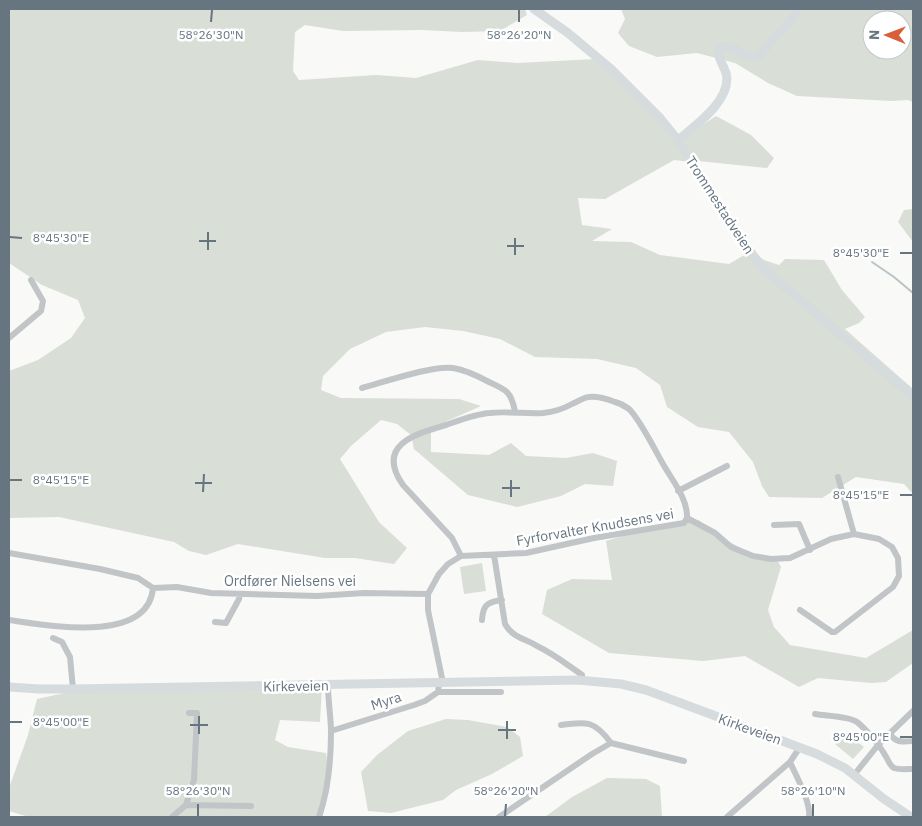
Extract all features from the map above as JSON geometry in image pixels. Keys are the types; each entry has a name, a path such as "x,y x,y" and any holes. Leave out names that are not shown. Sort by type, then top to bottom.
{"main road":[{"name":"Trommestadveien","path":"534,9 568,33 617,74 648,105 678,140 736,235 775,280 913,396"},
{"path":"678,140 702,120 725,92 726,73 719,56 720,47 724,46 756,57 788,24 797,9"},
{"name":"Kirkeveien","path":"9,687 39,690 328,685 440,686 583,680 621,684 646,690 832,761 911,817"},
{"name":"Kirkeveien","path":"903,811 913,812"}],"street":[{"path":"9,338 41,311 43,301 31,280"},
{"path":"362,388 431,370 451,368 466,371 506,390 512,398 515,411"},
{"path":"501,692 440,686 428,610 428,594 439,574 448,564 461,556 452,538 396,476 393,468 394,455 404,441 416,434 479,414 515,411 542,413 558,410 588,397 602,397 629,409 688,509 687,518"},
{"path":"678,491 727,466"},
{"path":"838,477 854,527 854,534"},
{"name":"Fyrforvalter Knudsens vei","path":"461,556 526,553 594,538 684,523 687,518 715,533 732,547 753,556 771,559 790,558 831,539 854,534 879,539 892,547 898,558 899,576 893,587 835,632 832,632 800,610"},
{"path":"774,525 799,524 810,550"},
{"path":"9,553 100,569 138,578 153,588 148,606 138,616 123,624 112,626 74,626 9,620"},
{"path":"494,555 505,624 508,629 512,634 537,645 578,672 582,675 583,680"},
{"name":"Ordfører Nielsens vei","path":"153,588 177,586 211,593 317,596 364,593 428,594"},
{"path":"215,622 226,623 240,594"},
{"path":"482,620 482,611 486,605 502,600"},
{"path":"53,638 62,642 70,657 73,689"},
{"path":"319,817 323,806 328,776 331,731 328,685"},
{"name":"Myra","path":"331,731 355,725 425,701 440,686"},
{"path":"854,775 889,733 913,711"},
{"path":"172,817 186,805 194,780 196,713 189,713"},
{"path":"815,714 857,722 878,745 893,767 901,770 913,769"},
{"path":"561,725 582,722 595,726 611,743 684,761"},
{"path":"889,733 899,742 913,741"},
{"path":"499,817 611,743"},
{"path":"727,817 790,762 800,748"},
{"path":"790,762 807,803 809,817"},
{"path":"186,805 251,806"}],"shaded area":[{"path":"9,9 525,9 527,15 500,31 343,31 305,25 295,32 293,71 299,80 376,75 416,78 478,60 517,63 596,59 675,134 686,136 716,116 751,135 774,158 767,168 698,161 696,167 690,162 674,160 605,199 578,198 582,225 612,229 592,241 631,242 660,255 729,264 751,251 764,260 779,265 785,259 824,260 842,290 865,317 859,323 845,329 913,389 913,494 904,484 856,477 822,498 769,497 762,486 753,462 729,432 698,427 667,407 660,385 636,368 597,359 535,357 500,339 463,331 425,327 386,332 350,349 323,376 321,390 341,398 459,399 481,406 447,421 431,432 431,452 489,455 511,443 526,456 566,458 593,453 617,461 613,486 585,484 561,496 517,507 468,495 414,449 411,435 397,424 381,420 351,446 340,459 379,522 407,548 394,564 355,558 325,558 238,544 206,555 189,551 174,542 59,517 9,518 9,371 38,360 71,338 85,318 78,300 42,285 9,263"},
{"path":"621,9 913,9 913,102 908,100 892,101 797,96 768,83 735,63 697,53 657,57 629,46 618,33 625,19"},
{"path":"913,209 913,242 898,222 904,210"},
{"path":"699,520 706,529 755,556 775,556 781,567 768,610 774,627 790,645 866,658 913,630 913,663 886,682 871,683 818,678 799,687 745,656 703,661 609,653 542,614 547,590 572,579 612,580 606,541 636,532"},
{"path":"482,563 486,591 464,594 460,567"},
{"path":"322,687 320,722 280,720 275,740 288,747 326,753 330,786 322,817 29,817 9,811 9,788 28,735 37,699 74,691"},
{"path":"446,719 468,720 507,727 520,737 523,756 492,774 456,790 443,800 391,813 368,811 361,772 377,755 408,731"},
{"path":"845,732 864,747 853,759 835,744"},
{"path":"607,778 646,779 660,786 662,817 545,817 572,797"}],"waterway":[{"path":"872,262 913,293"}]}
